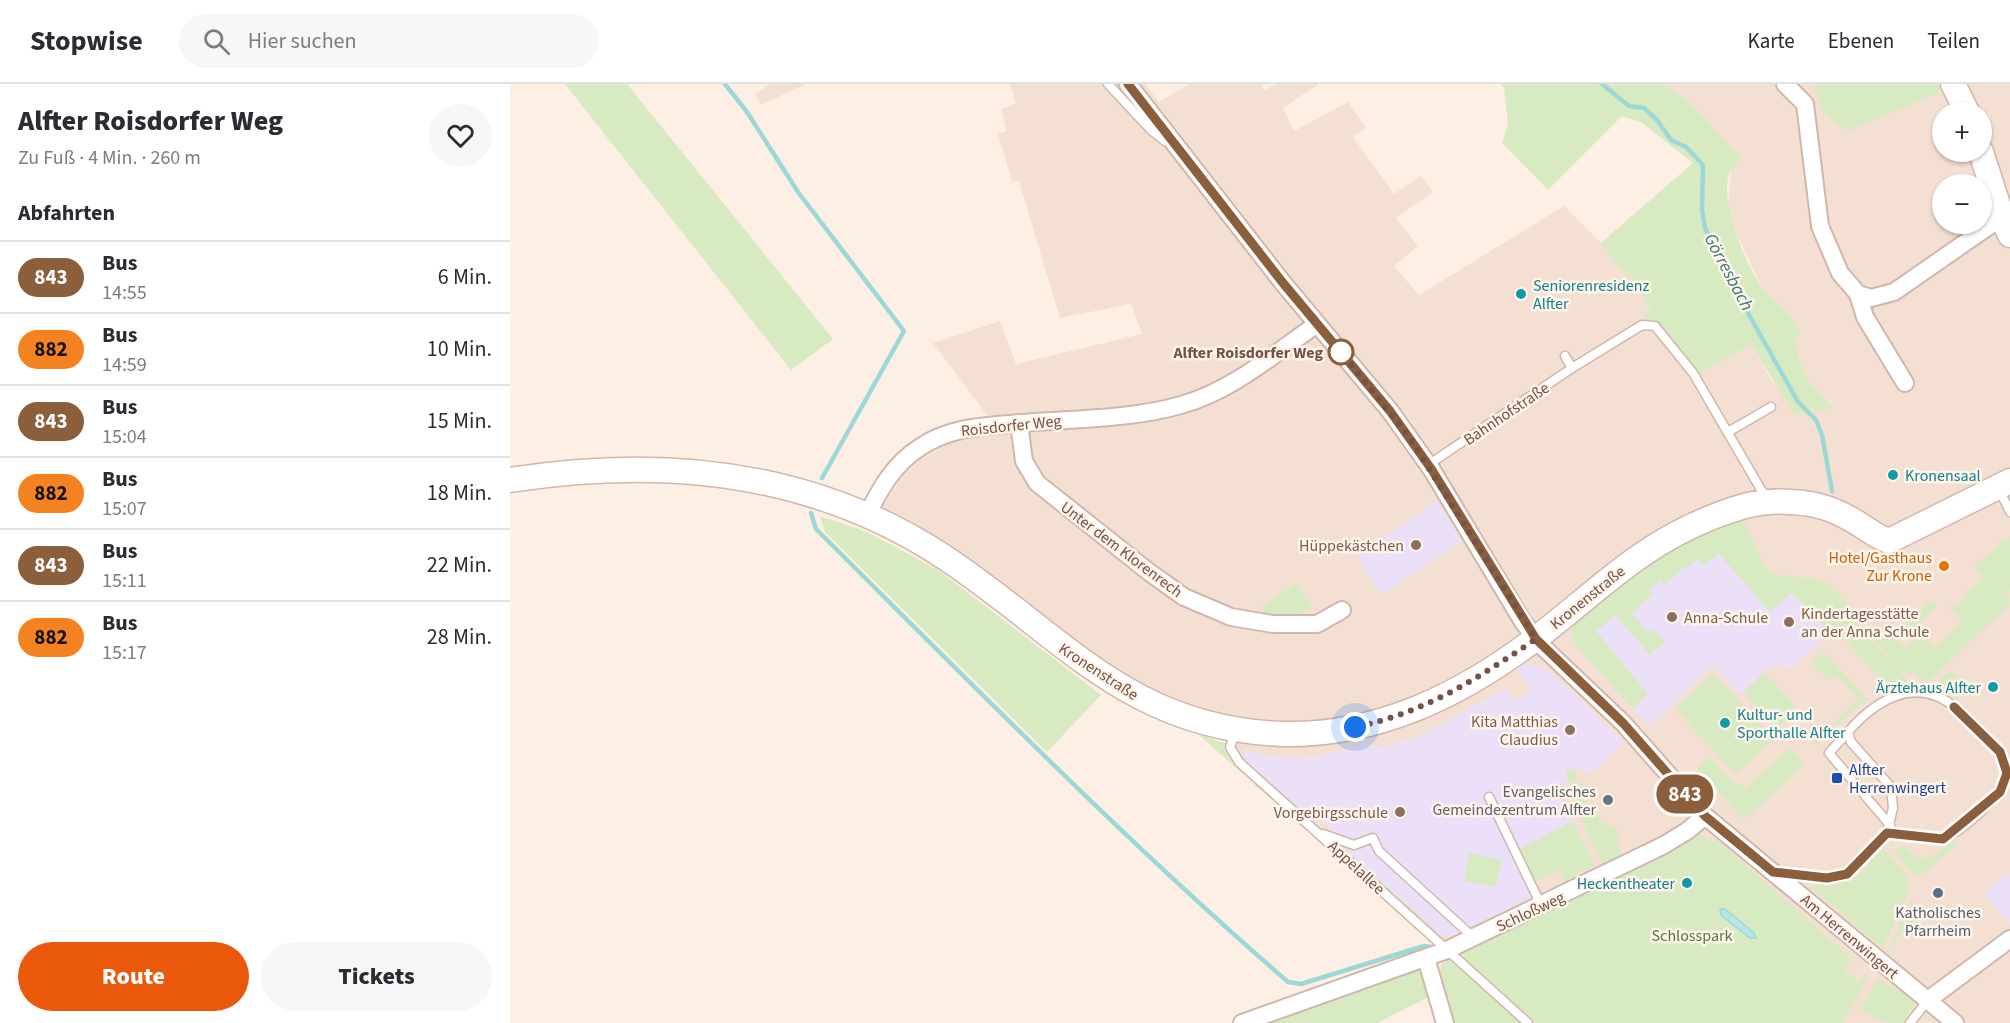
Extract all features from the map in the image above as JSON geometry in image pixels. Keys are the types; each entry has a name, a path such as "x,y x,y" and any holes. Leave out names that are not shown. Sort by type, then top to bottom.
{"street":[{"path":"1128,84 1317,324 1372,387 1428,465 1536,639"},
{"path":"1785,84 1805,104 1820,226 1840,273 1858,294 1865,317 1905,382"},
{"path":"1953,84 1962,102"},
{"path":"1858,294 1870,298 1894,292 2006,226 1984,162"},
{"name":"Roisdorfer Weg","path":"867,516 891,474 919,447 952,432 1019,423 1148,411 1193,402 1229,385 1317,324"},
{"name":"Unter dem Klorenrech","path":"1019,423 1024,461 1037,483 1115,546 1184,597 1231,617 1273,624 1317,624 1342,610"},
{"path":"510,480 615,469 699,471 768,483 867,516"},
{"name":"Kronenstraße","path":"867,516 945,558 1070,654 1115,684 1175,713 1236,729 1269,733 1305,733 1355,727 1398,717 1469,684 1536,639 1593,590 1659,542 1744,504 1767,501 1825,506 1889,541 2004,485"},
{"name":"Am Herrenwingert","path":"1536,639 1623,723 1705,816 1955,1023"},
{"name":"Schloßweg","path":"1242,1023 1447,950 1542,906 1679,836 1705,816"},
{"path":"1928,1000 2010,939"},
{"path":"1426,957 1445,1023"}],"lane":[{"path":"1108,84 1150,130 1180,152"},
{"name":"Bahnhofstraße","path":"1428,465 1572,368 1642,325 1655,326 1696,379 1728,432"},
{"path":"1565,356 1572,368"},
{"path":"1767,501 1728,432 1771,407"},
{"path":"2004,485 2010,512"},
{"path":"1909,693 1930,694 1954,707 2000,752 2008,773 2000,792 1947,838 1939,839 1889,829 1830,756 1830,750 1884,699 1909,693"},
{"name":"Appelallee","path":"1236,729 1230,747 1233,756 1447,950"},
{"path":"1851,729 1848,739 1891,787 1893,808 1889,829"},
{"path":"1489,798 1542,906"},
{"name":"Am Herrenwingert","path":"1773,872 1827,878 1841,877 1889,829"},
{"path":"1320,833 1354,844 1373,838 1379,851 1473,937"},
{"path":"1447,950 1528,1023"},
{"path":"1910,1023 1928,1000"}],"shaded area":[{"path":"770,84 806,84 761,105 755,94"},
{"path":"1010,84 1145,84 1159,102 1189,84 1261,84 1265,90 1276,84 1319,84 1283,108 1294,131 1348,102 1366,128 1353,137 1394,194 1421,176 1433,192 1396,218 1418,246 1394,266 1419,295 1564,206 1601,243 1682,173 1729,304 1773,383 1776,382 1815,412 1835,405 1817,391 1803,370 1796,349 1796,337 1801,334 1762,288 1731,222 1728,203 1731,171 1688,101 1664,84 1815,84 1822,112 1941,91 1937,84 2010,84 2010,1023 1528,1023 1239,762 1232,742 1202,711 1139,687 881,510 902,477 920,460 947,444 988,434 987,415 933,343 1000,321 1016,364 1142,334 1131,304 1060,318 1019,181 1012,181 998,134 1007,131 1001,109 1016,103"},
{"name":"Hüppekästchen","path":"1437,500 1462,541 1381,595 1357,557"},
{"name":"Anna-Schule","path":"1740,514 1767,569 1779,575 1830,633 1792,668 1775,664 1739,694 1713,666 1649,726 1575,644 1570,634 1572,626 1668,552"},
{"name":"Vorgebirgsschule","path":"1529,663 1545,669 1578,696 1624,742 1593,772 1565,768 1568,781 1556,786 1595,865 1565,881 1559,870 1532,884 1533,896 1451,936 1443,936 1436,932 1348,852 1349,839 1337,835 1319,818 1296,807 1241,756 1245,752 1286,758 1313,757 1368,745 1381,748 1421,736 1506,688 1512,699 1524,696 1531,690 1515,668"},
{"path":"2010,872 2010,924 1984,893"}],"green space":[{"path":"565,84 627,84 833,339 791,370"},
{"path":"1501,84 1664,84 1688,101 1742,158 1731,170 1727,184 1731,215 1742,249 1763,289 1797,326 1801,334 1796,337 1799,358 1807,376 1819,392 1835,406 1815,412 1811,408 1795,416 1751,344 1699,374 1658,324 1648,321 1644,316 1651,310 1629,274 1626,276 1601,243 1693,163 1641,122 1622,116 1548,190 1502,143 1508,124 1504,88"},
{"path":"1814,84 1937,84 1942,91 1848,131 1822,112"},
{"path":"1740,514 1767,569 1779,575 1812,578 1830,585 1858,616 1854,620 1908,682 1891,683 1877,691 1874,687 1881,679 1842,636 1837,640 1792,593 1770,612 1718,553 1704,566 1698,559 1688,568 1686,566 1664,585 1660,580 1649,590 1653,595 1632,613 1649,633 1654,629 1665,642 1650,655 1615,615 1596,631 1648,694 1633,709 1575,644 1570,634 1572,626 1610,593 1652,564"},
{"path":"820,516 867,532 938,570 1101,695 1047,752 825,532"},
{"path":"2010,536 2010,590 2007,593 2010,604 1928,682 1916,674 1901,672 1874,639 1888,626 1891,629 1889,632 1906,649 1920,633 1935,648 1962,621 1948,606 1950,604 1955,608 1967,596 1965,593 1984,579 1973,566 1998,547 1996,544"},
{"path":"1296,583 1313,608 1298,616 1267,616 1261,607"},
{"path":"1931,600 1937,606 1913,630 1907,624"},
{"path":"1824,652 1867,699 1817,745 1813,741 1859,699 1837,675 1829,681 1812,663"},
{"path":"1950,670 1970,690 1947,691 1938,682"},
{"path":"1765,672 1798,710 1777,729 1743,692"},
{"name":"Kultur- und Sporthalle Alfter","path":"1713,673 1774,739 1736,774 1675,709"},
{"path":"1198,734 1227,744 1446,940 1435,945"},
{"path":"1790,747 1805,764 1744,820 1697,769 1709,757 1736,785 1739,783 1745,789"},
{"path":"1565,768 1575,770 1577,782 1585,784 1585,794 1581,796 1601,817 1599,821 1621,831 1616,842 1623,855 1603,865 1579,815"},
{"path":"1573,821 1595,865 1565,881 1559,870 1531,884 1515,851"},
{"name":"Schlosspark","path":"1700,834 1708,839 1717,840 1852,959 1844,969 1859,983 1867,970 1868,978 1843,1023 1536,1023 1464,958 1464,953 1469,949"},
{"path":"1953,840 1957,845 1919,876 1915,876 1895,853 1903,845 1917,858 1932,857"},
{"path":"1883,848 1906,874 1910,889 1883,948 1808,885 1809,883 1834,885 1844,883 1859,873"},
{"path":"1469,853 1502,860 1496,887 1464,881"},
{"path":"1911,901 1923,915 1897,937 1890,951 1888,950"},
{"path":"1449,959 1521,1023 1452,1023 1440,974 1441,965"},
{"path":"1423,966 1431,996 1377,1023 1259,1023"},
{"path":"1878,979 1916,1001 1903,1023 1887,1023 1860,1010"}],"water":[{"path":"1720,909 1725,909 1754,933 1756,938 1750,938 1721,915"}],"waterway":[{"path":"725,84 747,112 798,192 904,331 822,478"},
{"name":"Görresbach","path":"1602,84 1629,106 1644,108 1657,120 1671,140 1686,147 1703,165 1702,209 1705,228 1739,297 1798,402 1816,420 1822,435 1832,491"},
{"path":"811,513 816,529 1048,760 1166,873 1288,982 1301,984 1424,946 1431,947"}],"bus line":[{"name":"843","path":"1128,84 1283,283 1372,387 1408,435 1432,470 1523,622 1536,639 1623,723 1705,816 1773,872 1827,878 1841,877 1847,874 1887,833 1947,838 1997,795 2004,785 2007,773 2003,757 1954,707"}],"place":[{"name":"Seniorenresidenz Alfter","path":"1521,294"},
{"name":"Alfter Roisdorfer Weg","path":"1341,352"},
{"name":"Kronensaal","path":"1893,475"},
{"name":"Hüppekästchen","path":"1416,545"},
{"name":"Hotel/Gasthaus Zur Krone","path":"1944,566"},
{"name":"Anna-Schule","path":"1672,617"},
{"name":"Kindertagesstätte an der Anna Schule","path":"1789,622"},
{"name":"Ärztehaus Alfter","path":"1993,687"},
{"name":"Kultur- und Sporthalle Alfter","path":"1725,723"},
{"name":"Kita Matthias Claudius","path":"1570,730"},
{"name":"Alfter Herrenwingert","path":"1837,778"},
{"name":"Evangelisches Gemeindezentrum Alfter","path":"1608,800"},
{"name":"Vorgebirgsschule","path":"1400,812"},
{"name":"Heckentheater","path":"1687,883"},
{"name":"Katholisches Pfarrheim","path":"1938,893"}],"route":[{"path":"1341,352 1336,346 1372,387 1432,470 1523,622 1536,639 1469,684 1422,708 1398,717 1355,727"}]}
